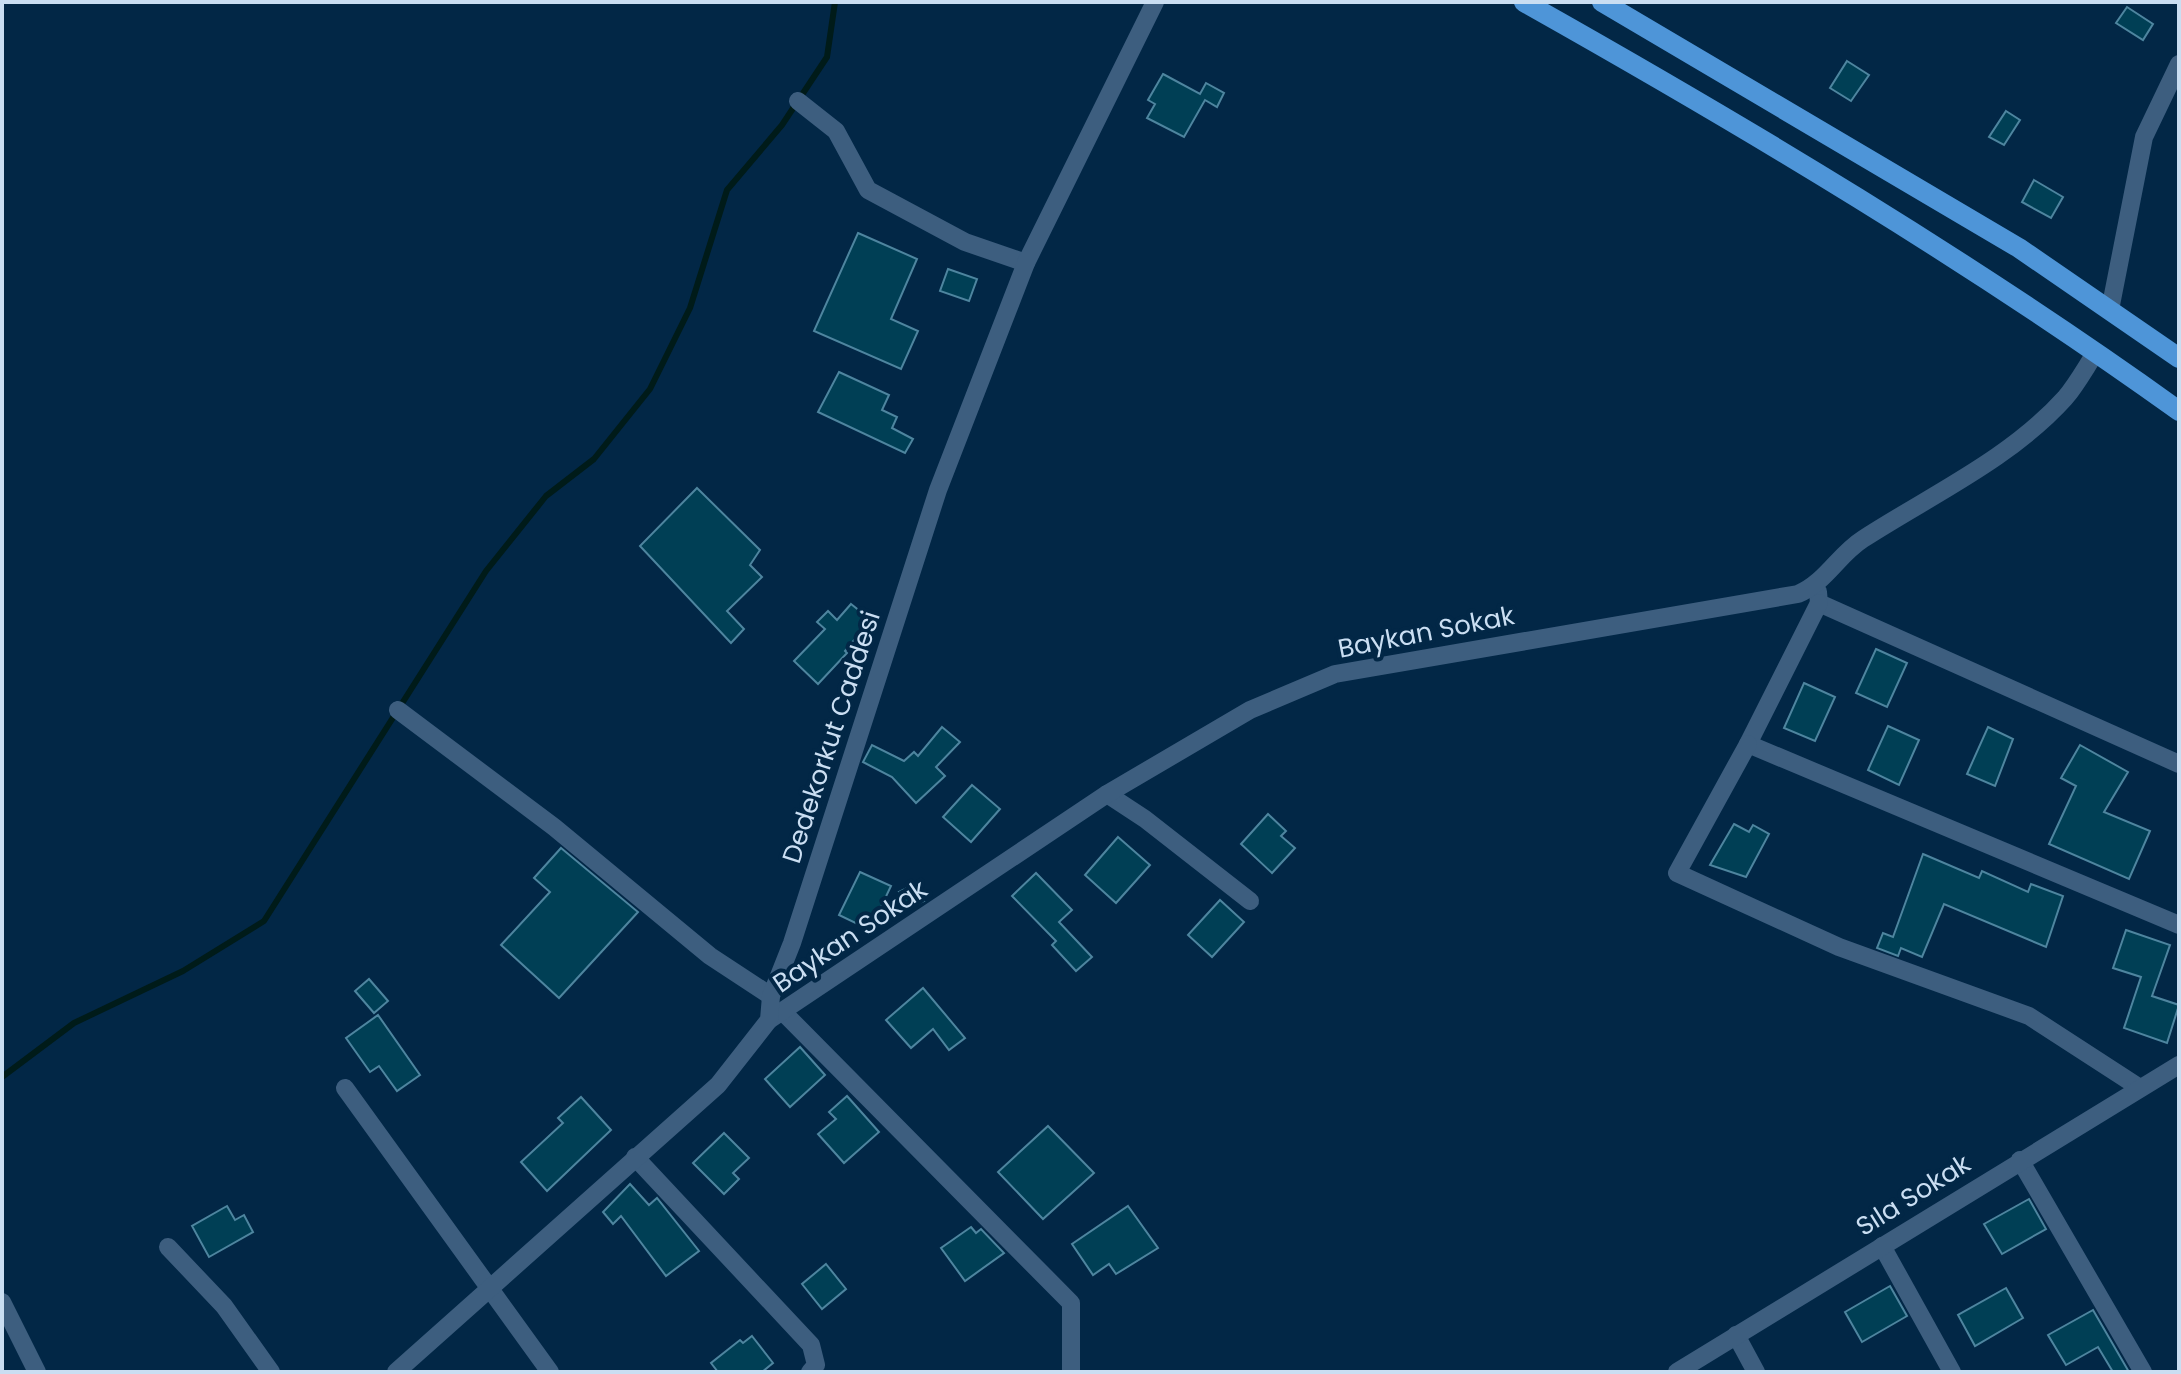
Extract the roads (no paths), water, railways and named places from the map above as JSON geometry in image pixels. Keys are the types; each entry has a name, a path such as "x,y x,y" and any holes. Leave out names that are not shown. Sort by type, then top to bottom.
{"main road":[{"path":"1524,2 1735,121 2096,352 2179,411"},
{"path":"1602,2 2019,248 2179,358"}],"street":[{"name":"Dedekorkut Caddesi","path":"777,1016 771,996 792,943 938,490 1026,263 1155,2"},
{"path":"2110,310 2144,137 2179,64"},
{"path":"798,101 836,131 868,190 965,242 1026,263"},
{"path":"2096,352 2067,395 2037,426 1966,476 1860,541 1818,594 1748,744 1677,873 1839,947 2029,1016 2140,1088"},
{"name":"Baykan Sokak","path":"777,1016 1107,794 1250,710 1335,674 1798,594 1818,594"},
{"path":"1818,594 2179,764"},
{"path":"398,710 554,827 710,956 771,996"},
{"path":"1748,744 2179,925"},
{"path":"1107,794 1145,819 1250,901"},
{"path":"396,1372 718,1085 777,1016 1071,1303 1071,1372"},
{"name":"Sıla Sokak","path":"1677,1372 2020,1160 2140,1088 2175,1072"},
{"path":"345,1088 550,1372"},
{"path":"635,1157 811,1345 816,1365 810,1372"},
{"path":"2020,1160 2143,1372"},
{"path":"1882,1246 1952,1372"},
{"path":"168,1247 224,1306 271,1372"},
{"path":"2,1302 37,1372"},
{"path":"1736,1335 1756,1372"}],"waterway":[{"path":"2,1077 74,1023 183,971 264,921 486,571 546,496 594,459 650,389 690,308 727,190 782,125 827,57 835,2"}]}
